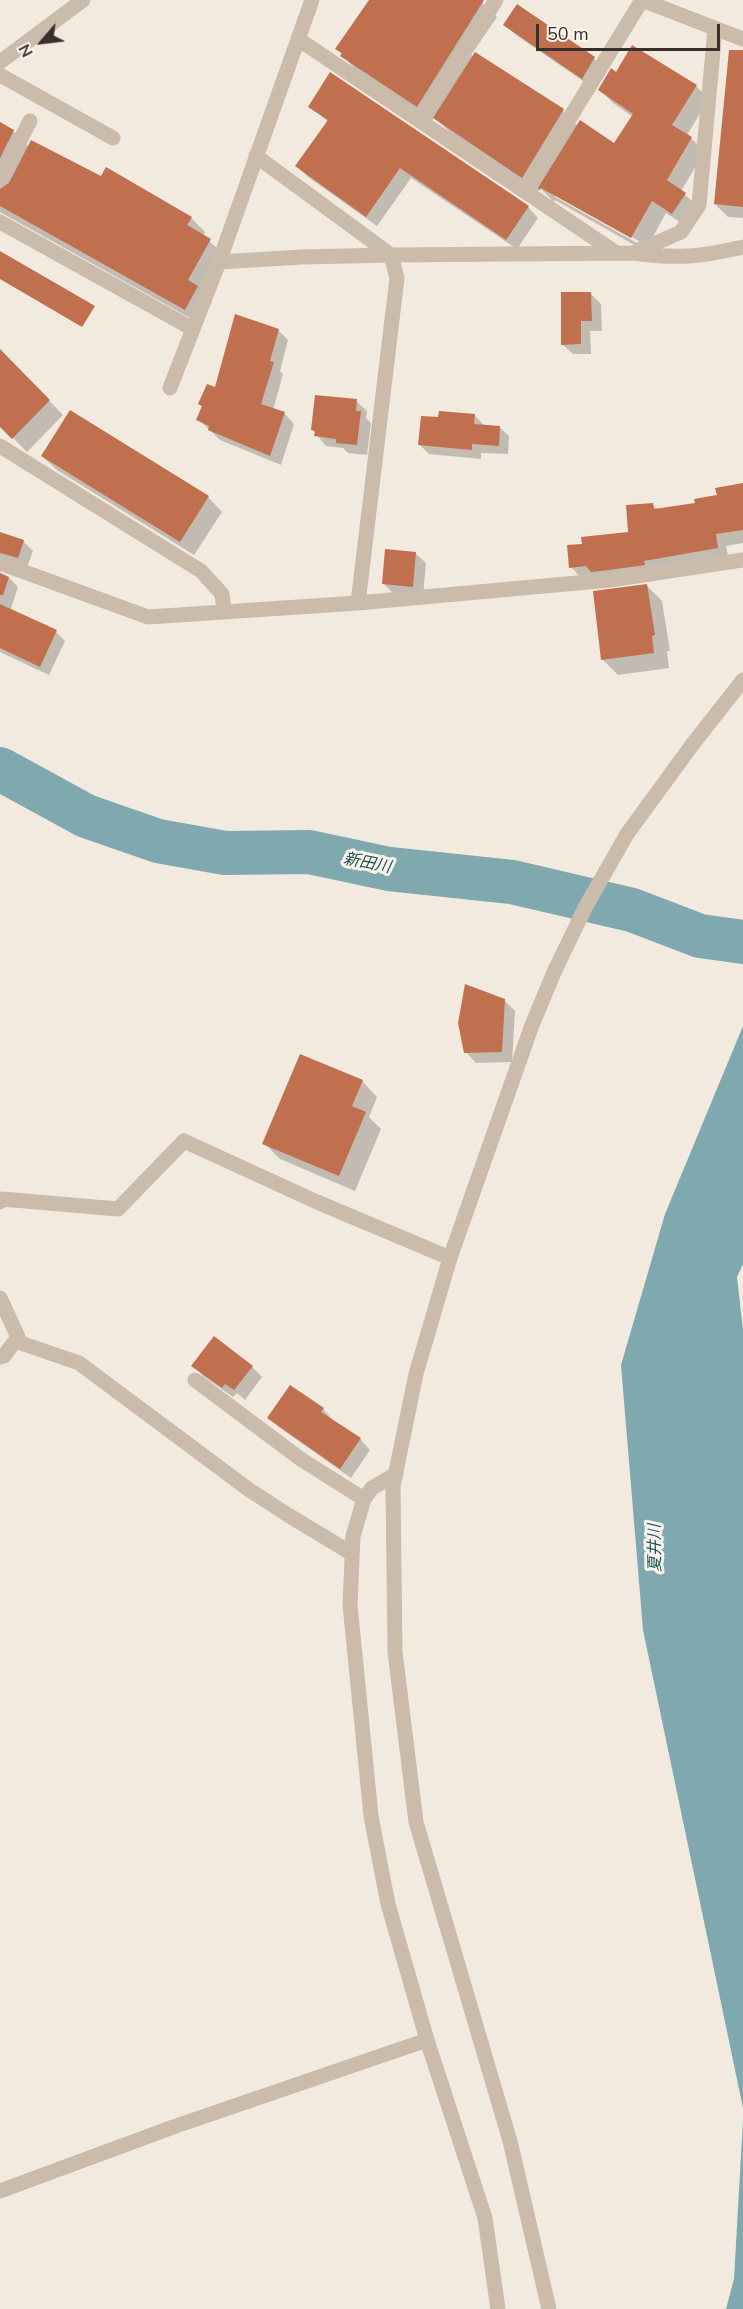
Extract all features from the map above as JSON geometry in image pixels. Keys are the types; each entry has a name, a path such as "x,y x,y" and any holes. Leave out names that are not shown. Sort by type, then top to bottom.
{"street":[{"path":"0,62 83,0"},
{"path":"170,388 219,262 312,0"},
{"path":"420,121 496,0"},
{"path":"525,191 642,0 715,29 742,36"},
{"path":"633,253 681,232 699,205 715,29"},
{"path":"298,39 615,252"},
{"path":"0,75 113,138"},
{"path":"0,179 30,121"},
{"path":"256,156 391,255 397,278 358,603"},
{"path":"0,222 193,329"},
{"path":"219,262 302,257 615,252 668,258 703,256 743,247"},
{"path":"0,446 201,571 222,594 224,610"},
{"path":"0,563 148,617 224,610 358,603 610,580 743,560"},
{"path":"549,2309 510,2141 416,1822 395,1652 393,1486 416,1374 450,1258 532,1025 555,970 585,906 627,834 743,680"},
{"path":"0,1202 2,1199 118,1209 184,1141 317,1202 450,1258"},
{"path":"0,1298 18,1337 0,1358"},
{"path":"15,1341 79,1363 248,1489 351,1552"},
{"path":"195,1380 302,1460 364,1499"},
{"path":"396,1474 372,1488 364,1499 353,1536 351,1552 350,1605 371,1816 388,1904 427,2040 485,2218 498,2309"},
{"path":"0,2191 176,2126 427,2040"}],"water":[{"name":"夏井川","path":"743,1026 743,1264 737,1277 743,1330 743,2108 643,1630 621,1365 665,1214"},
{"path":"743,2120 743,2309 726,2309 734,2279"}],"building":[{"path":"369,0 484,0 417,107 340,56 342,53 335,49"},
{"path":"517,4 595,57 582,79 503,25"},
{"path":"632,45 697,85 672,125 692,137 667,180 686,193 672,214 652,201 631,238 538,188 580,120 614,143 633,114 598,90 611,68 616,72"},
{"path":"729,50 743,50 743,207 714,204"},
{"path":"475,52 564,109 522,178 433,118"},
{"path":"330,72 529,206 506,240 400,168 366,217 295,166 328,120 308,107"},
{"path":"0,122 14,130 0,158"},
{"path":"31,140 101,176 106,167 192,217 187,225 211,239 188,280 198,286 185,310 0,206 0,189 9,183"},
{"path":"0,251 95,306 82,327 0,279"},
{"path":"561,292 591,292 592,321 581,321 581,344 561,345"},
{"path":"235,314 279,329 270,361 274,362 261,404 285,412 270,456 208,430 209,426 196,420 202,406 198,404 207,384 215,387"},
{"path":"0,349 50,400 12,439 0,427"},
{"path":"315,395 357,399 356,411 361,411 357,445 336,443 336,439 314,436 315,431 311,430"},
{"path":"70,410 209,496 180,542 41,456"},
{"path":"439,411 475,414 474,424 500,426 499,446 472,444 472,450 418,445 421,416 438,417"},
{"path":"743,483 743,530 716,534 718,548 644,561 645,565 609,570 591,572 586,566 569,568 567,545 582,544 581,537 628,532 626,505 653,503 654,509 695,503 694,499 717,495 715,488"},
{"path":"0,532 24,540 18,558 0,553"},
{"path":"385,549 416,552 413,587 382,584"},
{"path":"0,573 9,577 3,595 0,595"},
{"path":"647,584 655,635 652,636 654,653 601,660 593,591"},
{"path":"0,604 57,630 40,667 0,648"},
{"path":"465,984 505,999 502,1052 464,1053 458,1023"},
{"path":"300,1054 363,1080 352,1106 366,1112 339,1176 262,1144"},
{"path":"214,1336 253,1366 234,1390 225,1384 222,1388 191,1366"},
{"path":"290,1385 324,1408 321,1412 361,1438 340,1469 267,1418"}],"waterway":[{"name":"新田川","path":"0,769 86,816 158,841 225,853 309,852 389,869 512,882 632,910 700,936 743,942"}]}
